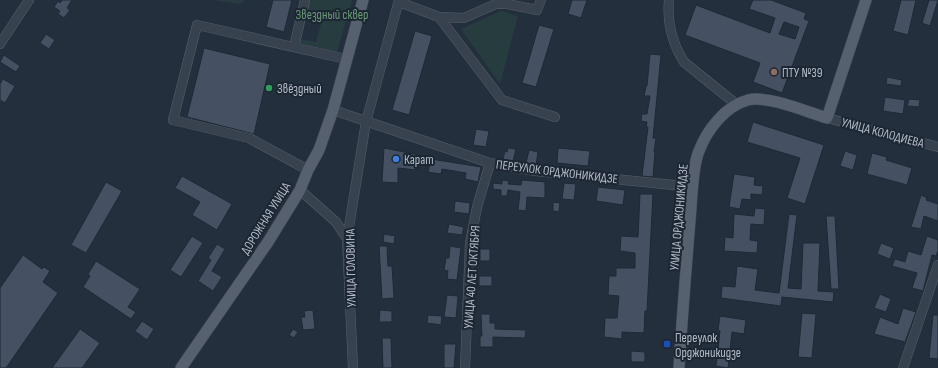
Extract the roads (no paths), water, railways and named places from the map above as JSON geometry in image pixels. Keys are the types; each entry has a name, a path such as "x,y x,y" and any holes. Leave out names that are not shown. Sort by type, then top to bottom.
{"main road":[{"name":"ДОРОЖНАЯ УЛИЦА","path":"181,368 268,242 300,190 308,170 319,150 333,110 363,0"},
{"path":"827,118 866,0"},
{"name":"УЛИЦА ОРДЖОНИКИДЗЕ","path":"679,368 693,187 698,152 707,135 718,120 736,104 749,100 762,100 827,118"}],"street":[{"path":"0,44 29,0"},
{"path":"294,47 305,0"},
{"path":"399,1 439,17 464,18 496,4 507,4 537,10 540,0"},
{"path":"670,0 668,15 670,27 678,52 684,62 736,104"},
{"name":"УЛИЦА ГОЛОВИНА","path":"353,368 347,239 366,122 399,1"},
{"path":"439,17 502,100 555,117"},
{"path":"308,170 249,138 173,120 197,25 346,59"},
{"name":"ПЕРЕУЛОК ОРДЖОНИКИДЗЕ","path":"333,110 490,163 536,171 693,187"},
{"name":"УЛИЦА КОЛОДИЕВА","path":"827,118 938,146"},
{"name":"УЛИЦА 40 ЛЕТ ОКТЯБРЯ","path":"465,368 470,243 477,207 490,163"},
{"path":"300,190 336,222 347,239"},
{"path":"903,368 938,265"}],"place":[{"name":"ПТУ №39","path":"774,72"},
{"name":"Звёздный","path":"269,88"},
{"name":"Карат","path":"396,159"},
{"name":"Переулок Орджоникидзе","path":"667,344"}],"park label":[{"name":"Звездный сквер","path":"332,14"}]}
